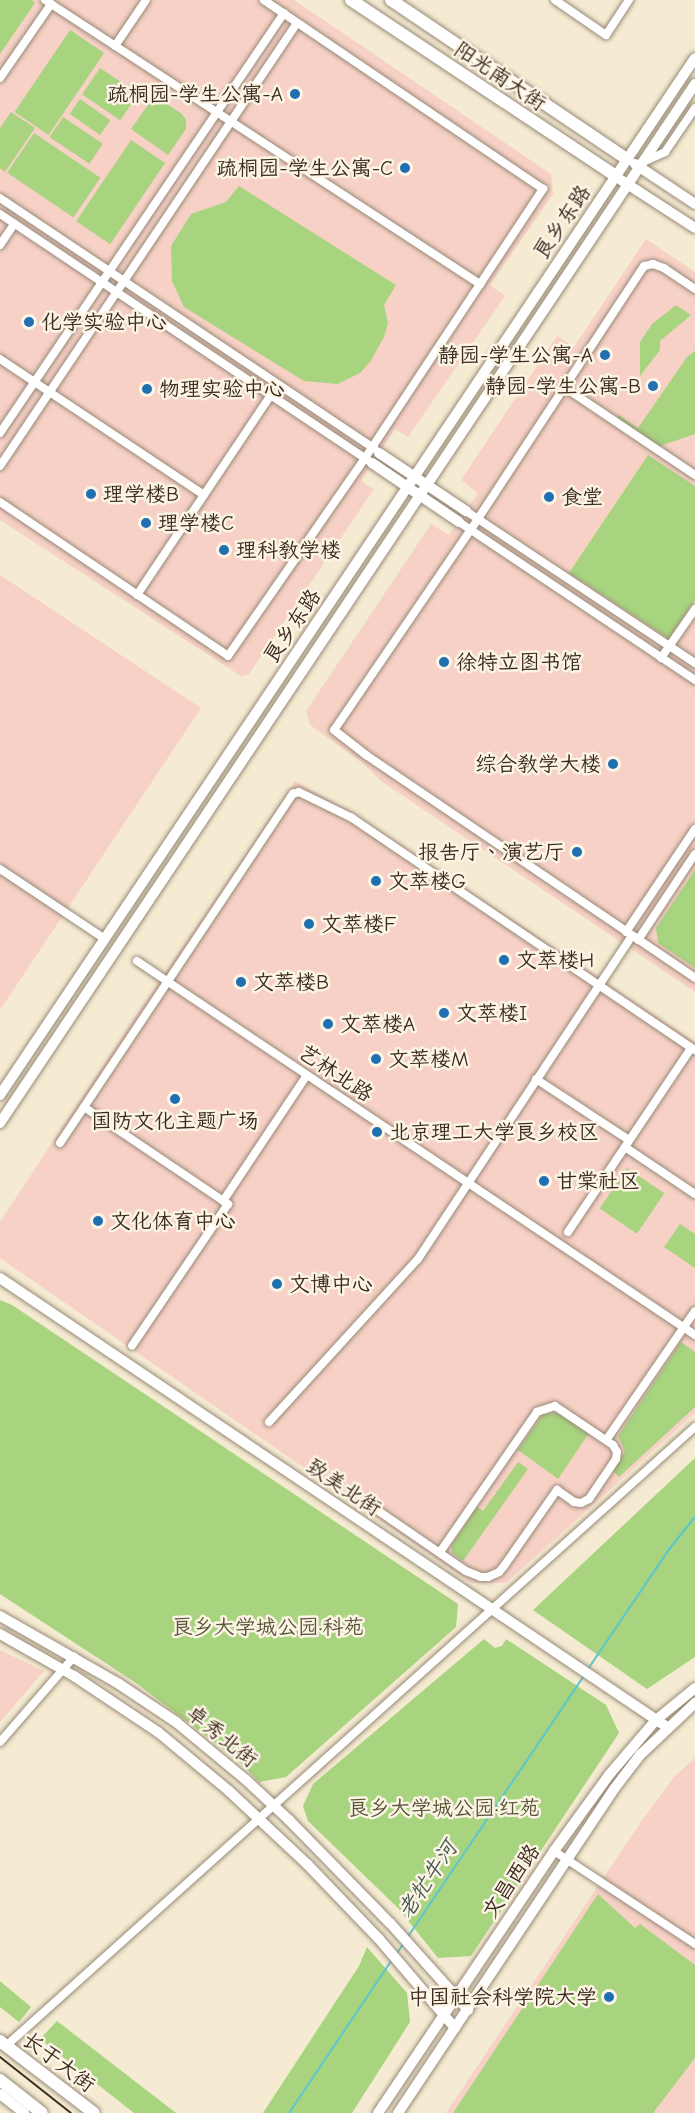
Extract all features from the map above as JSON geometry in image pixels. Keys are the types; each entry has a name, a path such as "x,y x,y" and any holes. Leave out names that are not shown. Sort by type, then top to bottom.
{"main road":[{"name":"阳光南大街","path":"351,0 695,228"},
{"name":"阳光南大街","path":"391,0 695,204"},
{"name":"良乡东路","path":"0,1095 695,58"},
{"path":"640,165 695,84"},
{"name":"良乡东路","path":"0,1123 640,165"},
{"path":"375,450 466,511"},
{"path":"368,461 459,522"},
{"path":"254,719 264,726"},
{"name":"致美北街","path":"0,1278 667,1727"},
{"name":"卓秀北街","path":"0,1616 74,1657 176,1722 273,1805 390,1923 468,2010"},
{"name":"卓秀北街","path":"0,1634 63,1670 158,1732 258,1818 414,1976 455,2028"},
{"name":"文昌西路","path":"378,2113 554,1851 609,1775 656,1720 695,1688"},
{"name":"文昌西路","path":"398,2113 567,1859 640,1755 695,1703"},
{"name":"长于大街","path":"3,2044 94,2113"},
{"path":"0,2080 42,2113"},
{"path":"0,2094 24,2113"}],"street":[{"path":"116,46 146,0"},
{"path":"0,502 228,656 368,461 543,189 264,0"},
{"path":"555,0 606,35 629,0"},
{"path":"0,78 48,2 480,284"},
{"path":"0,433 284,13"},
{"path":"0,466 297,23"},
{"path":"640,165 665,152 695,108"},
{"path":"0,198 375,450"},
{"path":"0,214 368,461"},
{"path":"0,245 14,224"},
{"path":"695,289 664,268 653,264 644,266 471,530 334,730 366,755 695,978"},
{"path":"0,359 204,495"},
{"path":"564,387 695,475"},
{"path":"137,595 270,396"},
{"path":"466,511 695,663"},
{"path":"459,522 695,680"},
{"path":"661,658 695,609"},
{"path":"60,1143 293,794 299,792 352,818 693,1049 568,1232"},
{"path":"632,936 695,829"},
{"path":"269,1422 418,1259 598,985 632,936 695,854"},
{"path":"0,869 105,939"},
{"name":"艺林北路","path":"137,961 695,1335"},
{"path":"223,1201 307,1075"},
{"path":"536,1079 695,1194"},
{"path":"84,1107 228,1204 132,1346"},
{"path":"607,1439 695,1311"},
{"path":"380,1512 473,1575 481,1577 499,1572 556,1490 573,1502 589,1499 616,1459 616,1452 607,1439 555,1406 546,1407 537,1412 440,1552"},
{"path":"3,2044 492,1611 695,1427"},
{"path":"0,1742 74,1657"},
{"path":"554,1851 695,1944"}],"shaded area":[{"path":"0,0 294,0 551,174 553,194 490,285 505,296 408,437 395,429 361,481 374,489 249,674 241,676 0,520"},
{"path":"646,239 695,272 695,992 381,781 362,762 310,725 306,711 431,524 449,535 478,493 461,480 557,336 574,347"},
{"path":"0,575 201,708 0,1010"},
{"name":"北京理工大学良乡校区","path":"295,781 355,814 695,1042 695,1413 506,1583 471,1583 0,1258 0,1222 138,1012"},
{"path":"0,1650 44,1671 0,1722"},
{"name":"中国社会科学院大学","path":"695,1758 695,2113 446,2113 643,1819 674,1777"}],"green space":[{"path":"0,0 32,0 35,3 0,54"},
{"path":"70,30 104,53 49,135 15,112"},
{"path":"100,68 138,94 120,120 82,95"},
{"path":"80,99 110,120 100,135 70,114"},
{"path":"161,100 182,114 186,120 186,129 168,155 131,129 150,102"},
{"path":"11,112 35,128 5,172 0,168 0,128"},
{"path":"63,117 103,144 89,164 50,137"},
{"path":"34,133 100,178 73,218 7,173"},
{"path":"131,140 165,163 110,244 76,221"},
{"path":"239,186 396,285 384,305 388,323 384,337 370,362 360,373 338,384 304,381 184,307 172,281 171,246 191,214 226,202"},
{"path":"676,305 691,315 660,341 660,350 640,376 640,342 652,324"},
{"path":"695,351 695,434 654,448 615,421 619,415 638,428 687,357"},
{"path":"648,455 695,486 695,600 669,639 569,573"},
{"path":"695,870 695,968 658,943 656,928"},
{"path":"627,1168 664,1193 637,1234 600,1209"},
{"path":"680,1224 695,1234 695,1268 664,1247"},
{"name":"良乡大学城公园·科苑","path":"0,1300 12,1305 458,1604 456,1627 286,1777 259,1782 239,1761 136,1683 0,1594"},
{"path":"681,1342 695,1352 695,1407 619,1477 613,1471 625,1451 618,1436"},
{"path":"560,1413 589,1433 558,1479 518,1450 543,1414"},
{"path":"695,1458 695,1657 647,1689 533,1610"},
{"path":"518,1462 528,1469 463,1561 452,1553 451,1546 477,1507 483,1511"},
{"name":"良乡大学城公园·红苑","path":"484,1639 495,1648 502,1646 506,1639 606,1705 619,1733 471,1956 438,1958 398,1908 308,1821 303,1806 313,1784"},
{"name":"中国社会科学院大学","path":"598,1894 635,1928 640,1924 695,1965 695,2058 653,2113 453,2113"},
{"path":"367,1947 407,1993 410,2022 352,2113 263,2113 359,1966"},
{"path":"0,1981 31,2007 19,2022 0,2007"},
{"path":"57,2021 176,2113 134,2113 40,2039"}],"waterway":[{"name":"老牤牛河","path":"588,1669 670,1548 695,1517"},
{"name":"老牤牛河","path":"407,1938 583,1677"},
{"name":"老牤牛河","path":"397,1953 404,1943"},
{"name":"老牤牛河","path":"289,2113 392,1960"}],"railway":[{"path":"0,2057 71,2113"}],"place":[{"name":"疏桐园-学生公寓-A","path":"295,94"},
{"name":"疏桐园-学生公寓-C","path":"405,168"},
{"name":"化学实验中心","path":"29,322"},
{"name":"静园-学生公寓-A","path":"605,355"},
{"name":"静园-学生公寓-B","path":"653,386"},
{"name":"物理实验中心","path":"147,389"},
{"name":"理学楼B","path":"91,494"},
{"name":"食堂","path":"549,497"},
{"name":"理学楼C","path":"146,523"},
{"name":"理科教学楼","path":"224,550"},
{"name":"徐特立图书馆","path":"444,662"},
{"name":"综合教学大楼","path":"613,764"},
{"name":"报告厅、演艺厅","path":"577,852"},
{"name":"文萃楼G","path":"376,881"},
{"name":"文萃楼F","path":"309,924"},
{"name":"文萃楼H","path":"504,960"},
{"name":"文萃楼B","path":"241,982"},
{"name":"文萃楼I","path":"444,1013"},
{"name":"文萃楼A","path":"328,1024"},
{"name":"文萃楼M","path":"376,1059"},
{"name":"国防文化主题广场","path":"175,1099"},
{"name":"北京理工大学良乡校区","path":"377,1132"},
{"name":"甘棠社区","path":"544,1181"},
{"name":"文化体育中心","path":"98,1221"},
{"name":"文博中心","path":"277,1284"},
{"name":"中国社会科学院大学","path":"609,1997"}]}
